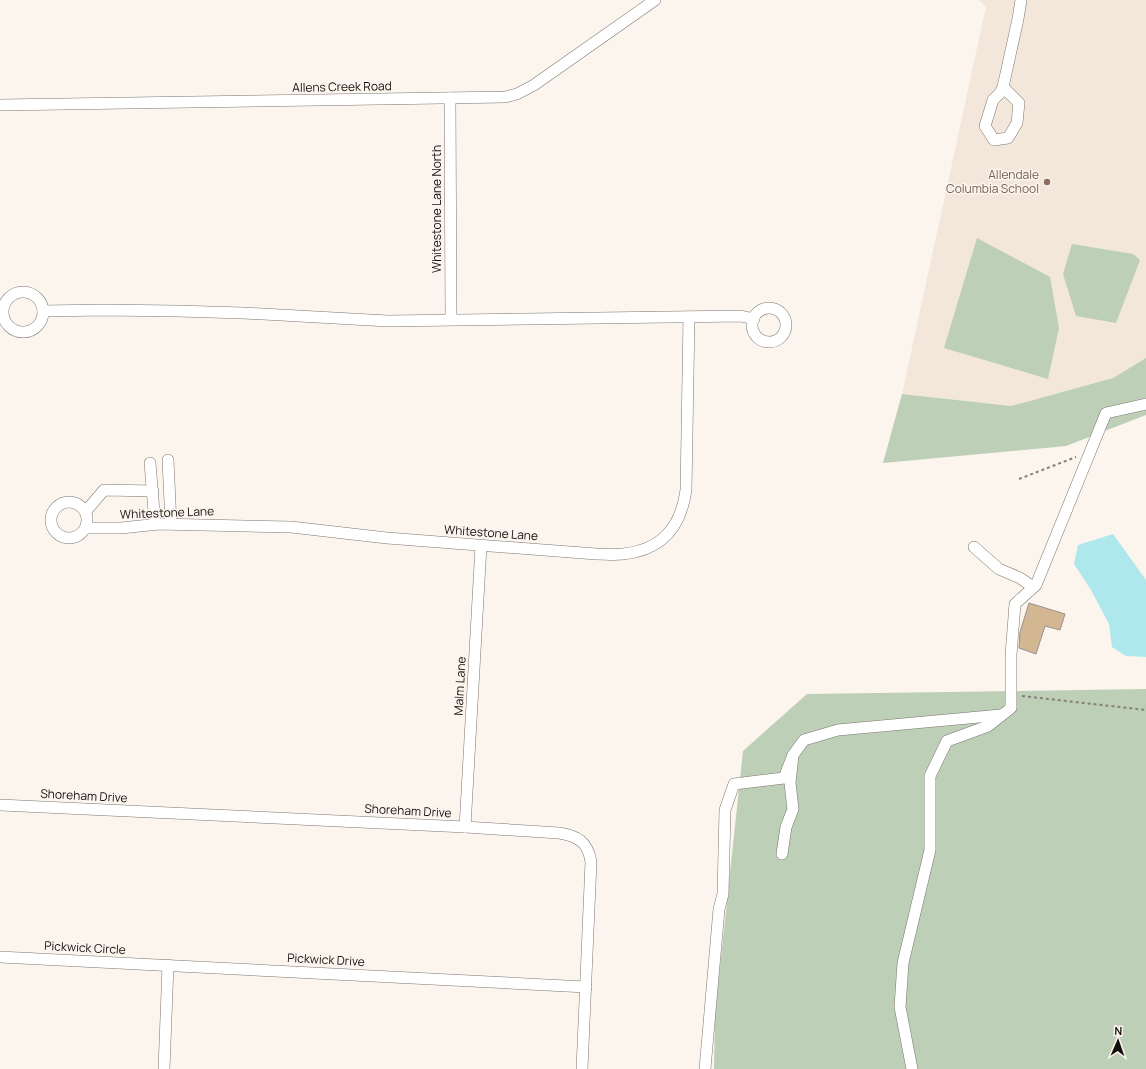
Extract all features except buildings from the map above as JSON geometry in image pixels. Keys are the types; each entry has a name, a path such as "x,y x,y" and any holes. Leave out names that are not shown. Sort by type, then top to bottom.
{"street":[{"name":"Allens Creek Road","path":"0,105 506,97 517,94 534,85 655,0"},
{"path":"1003,87 1021,0"},
{"name":"Whitestone Lane North","path":"450,98 451,319"},
{"path":"43,311 178,311 388,320 741,316 754,319"},
{"name":"Whitestone Lane","path":"86,511 76,502 63,502 54,509 50,521 55,532 65,538 77,536 84,532 86,528 121,528 155,524 291,527 387,538 596,554 622,554 643,550 653,546 669,533 677,523 682,512 686,490 689,317"},
{"path":"912,1069 900,1007 902,963 930,850 930,776 947,741 988,726 1011,708 1011,655 1015,604 1036,585 1106,413 1146,404"},
{"path":"168,460 171,524"},
{"path":"150,463 155,524"},
{"path":"86,528 88,522 86,511 104,490 153,491"},
{"name":"Malm Lane","path":"465,827 481,546"},
{"path":"974,547 999,569 1020,578 1033,587"},
{"path":"705,1069 719,909 723,894 725,810 734,784 784,778 793,756 804,740 838,730 1001,715"},
{"path":"782,854 786,827 793,809 790,783 793,756"},
{"name":"Shoreham Drive","path":"0,805 465,827 559,833 570,835 579,839 586,846 590,854 592,872 582,1069"},
{"name":"Pickwick Circle","path":"0,957 168,965"},
{"path":"164,1069 168,965"},
{"name":"Pickwick Drive","path":"168,965 586,988"}],"path":[{"path":"1019,479 1090,452"},
{"path":"1011,696 1049,698 1146,710"}],"shaded area":[{"name":"Allendale Columbia School","path":"979,0 1146,0 1146,358 1113,378 1011,406 902,394 986,7"}],"green space":[{"path":"977,238 1050,277 1059,328 1048,379 944,348"},
{"path":"1072,244 1133,254 1140,260 1116,323 1076,316 1063,274"},
{"path":"1146,358 1146,415 1066,446 883,463 902,394 1011,406 1113,378"},
{"path":"1146,689 1146,1069 714,1069 715,1014 743,751 807,694"}],"water":[{"path":"1113,534 1146,580 1146,657 1126,656 1112,647 1109,624 1091,590 1074,564 1078,545"}],"place":[{"name":"Allendale Columbia School","path":"1047,182"}]}
